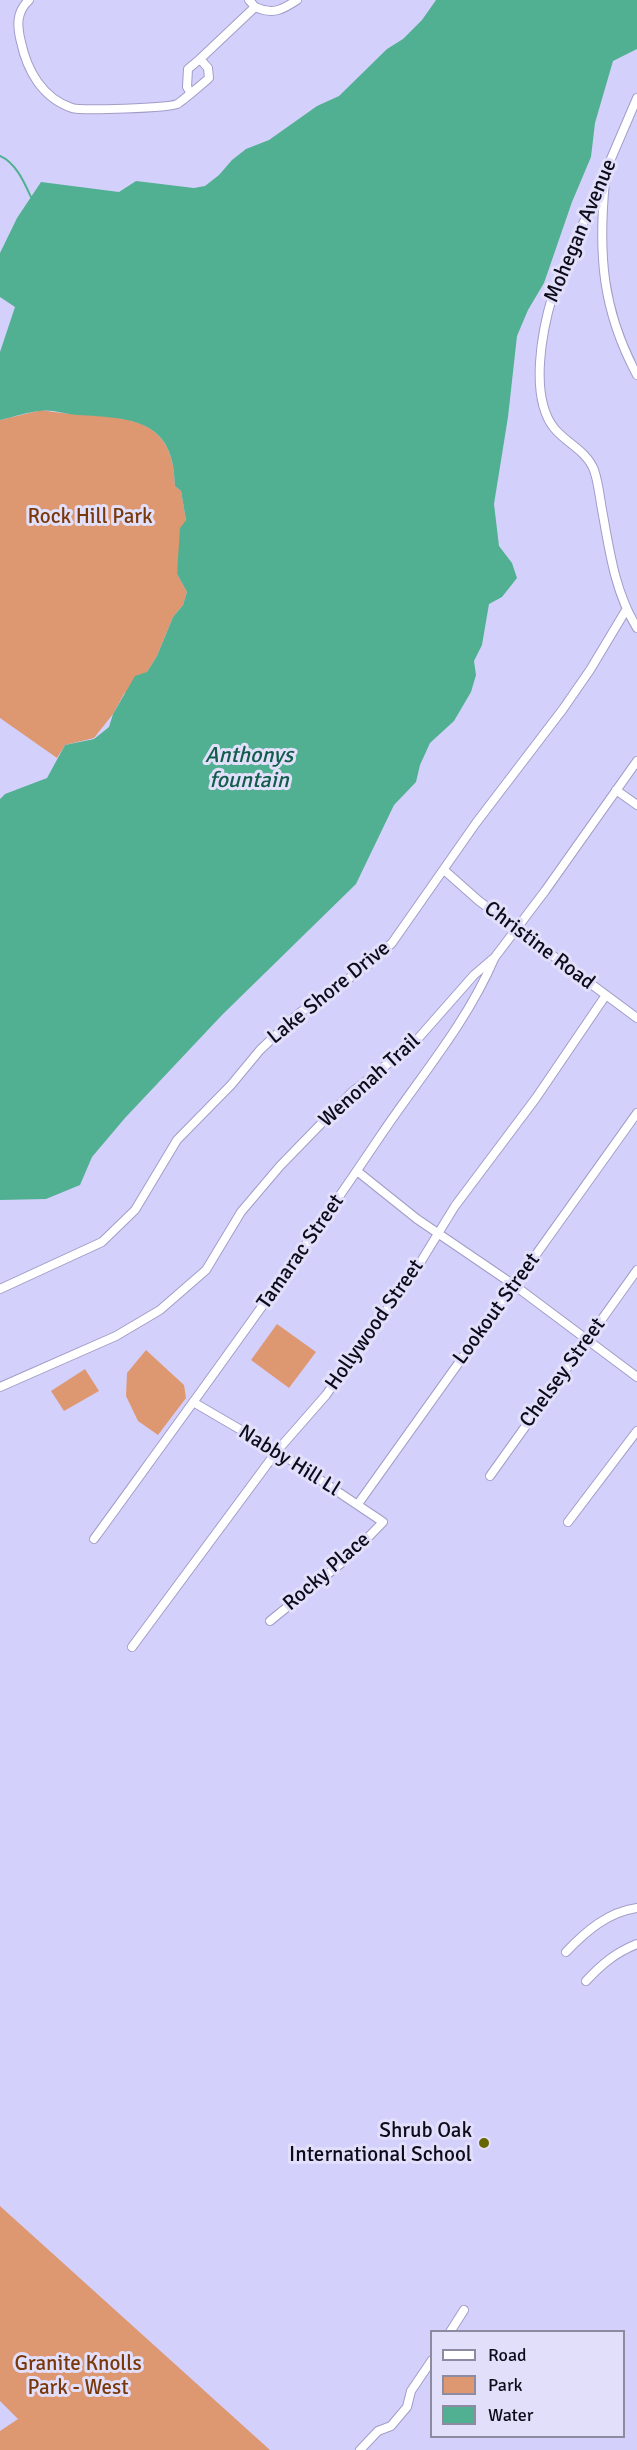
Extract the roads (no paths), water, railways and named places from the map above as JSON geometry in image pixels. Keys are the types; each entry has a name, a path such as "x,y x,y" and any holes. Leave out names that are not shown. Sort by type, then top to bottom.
{"street":[{"path":"29,0 22,6 18,16 24,59 45,92 72,108 88,110 177,104 209,78 208,68 200,59"},
{"path":"190,92 187,87 188,69 252,4 266,12 277,12 297,0"},
{"name":"Mohegan Avenue","path":"636,623 622,602 609,552 594,469 581,452 553,427 541,401 540,368 545,318 568,254 637,98"},
{"path":"605,174 602,208 604,288 613,321 637,375"},
{"name":"Lake Shore Drive","path":"0,1289 102,1242 135,1210 177,1140 260,1050 298,1014 384,952 476,823 576,690 626,610"},
{"name":"Wenonah Trail","path":"0,1388 116,1336 160,1310 206,1270 241,1212 280,1166 351,1093 415,1042 474,975 495,957 637,761"},
{"path":"616,790 637,805"},
{"name":"Christine Road","path":"444,870 479,901 637,1018"},
{"name":"Tamarac Street","path":"94,1539 307,1245 443,1050 484,982 495,957"},
{"name":"Hollywood Street","path":"132,1647 277,1451 326,1395 456,1206 536,1098 606,995"},
{"name":"Lookout Street","path":"358,1504 637,1113"},
{"path":"357,1171 438,1234 514,1285 637,1377"},
{"name":"Chelsey Street","path":"489,1476 637,1270"},
{"name":"Nabby Hill Ll","path":"193,1402 277,1451 383,1522"},
{"path":"568,1521 637,1431"},
{"name":"Rocky Place","path":"270,1621 350,1556 383,1522"},
{"path":"566,1952 596,1924 626,1909 637,1908"},
{"path":"585,1981 603,1962 616,1953 637,1944"},
{"path":"451,2330 464,2310"},
{"path":"360,2450 378,2431 392,2426 407,2407 411,2391 430,2363"}],"water":[{"name":"Anthonys fountain","path":"436,0 637,0 637,49 613,61 595,123 591,157 572,202 544,283 528,310 517,336 508,417 494,504 499,546 512,563 517,578 502,597 489,604 482,645 474,661 476,675 471,692 454,721 430,743 420,765 416,782 394,805 356,884 222,1015 125,1118 92,1157 80,1185 46,1199 0,1200 0,799 5,794 47,778 65,745 94,739 109,727 113,714 135,676 147,672 157,656 173,617 183,605 187,592 177,574 180,528 186,520 181,491 175,486 173,464 167,447 158,435 146,426 132,421 49,411 30,412 0,420 0,352 15,307 0,297 0,253 17,218 41,182 119,192 136,181 194,188 205,186 246,149 269,140 317,106 339,96 387,49 403,39 422,20"}],"waterway":[{"path":"0,156 15,168 31,197"}],"place":[{"name":"Shrub Oak International School","path":"484,2143"}],"park label":[{"name":"Rock Hill Park","path":"90,517"},
{"name":"Granite Knolls Park - West","path":"78,2376"}]}
